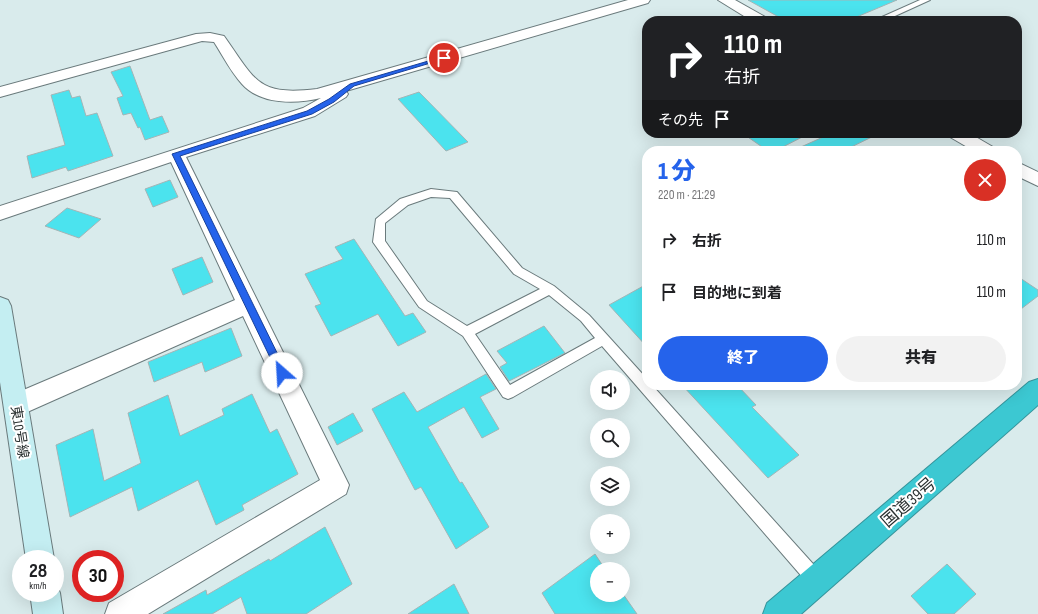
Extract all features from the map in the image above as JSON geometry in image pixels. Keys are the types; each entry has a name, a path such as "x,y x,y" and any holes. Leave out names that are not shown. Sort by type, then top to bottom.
{"highway":[{"name":"国道39号","path":"778,614 1038,390"}],"street":[{"path":"0,92 201,37 210,37 219,39 248,81 272,95 292,97 318,94 643,0"},
{"path":"725,0 753,16"},
{"path":"0,213 176,154 309,112 332,100 352,85"},
{"path":"965,138 978,146"},
{"path":"120,614 336,485 176,154"},
{"path":"1022,171 1038,180"},
{"path":"9,391 248,304"},
{"name":"東10号線","path":"0,306 9,391 38,550"},
{"path":"46,602 48,614"}],"lane":[{"path":"889,16 926,0"},
{"path":"604,340 508,393 467,332 423,304 379,242 380,222 404,202 431,192 453,195 518,271 550,289 585,318 642,383"},
{"path":"467,332 550,289"},
{"path":"648,390 817,581"}],"building":[{"path":"748,0 897,0 859,16 777,16"},
{"path":"130,66 150,120 162,116 169,132 145,140 140,127 138,128 131,113 123,115 117,98 123,96 111,72"},
{"path":"69,90 72,98 80,96 86,116 97,113 113,156 68,171 66,167 32,178 27,156 65,145 51,95"},
{"path":"419,92 468,142 446,151 398,99"},
{"path":"749,138 800,138 785,146 761,146"},
{"path":"821,138 870,138 853,146 803,146"},
{"path":"170,180 178,197 153,207 145,189"},
{"path":"67,208 101,219 79,238 45,226"},
{"path":"354,239 405,316 413,313 426,332 398,346 378,314 331,336 315,306 321,304 305,274 343,259 335,247"},
{"path":"202,257 213,282 183,295 172,269"},
{"path":"1022,279 1038,290 1038,296 1022,308"},
{"path":"642,287 642,341 609,305"},
{"path":"544,326 565,353 509,381 500,367 507,363 497,351"},
{"path":"231,328 242,356 205,372 202,362 154,382 148,362"},
{"path":"486,374 496,389 480,397 499,429 482,438 464,407 428,427 460,483 462,482 489,527 456,549 421,487 415,490 372,409 404,392 417,412"},
{"path":"687,390 742,390 756,405 752,407 799,455 768,478"},
{"path":"252,394 270,433 277,429 298,474 242,505 244,510 216,525 198,480 138,511 132,487 70,517 56,445 93,429 104,481 141,463 128,413 168,395 180,436 224,415 222,409"},
{"path":"353,413 363,431 337,445 328,427"},
{"path":"325,527 352,584 306,614 247,614 241,597 212,614 163,614 206,590 207,595 269,559 270,561"},
{"path":"595,554 600,562 590,562 590,602 629,602 637,614 555,614 542,593"},
{"path":"947,564 976,594 954,614 928,614 911,596"},
{"path":"454,584 469,614 408,614"}],"route":[{"path":"282,373 176,154 309,112 332,100 352,85 444,58"}]}
